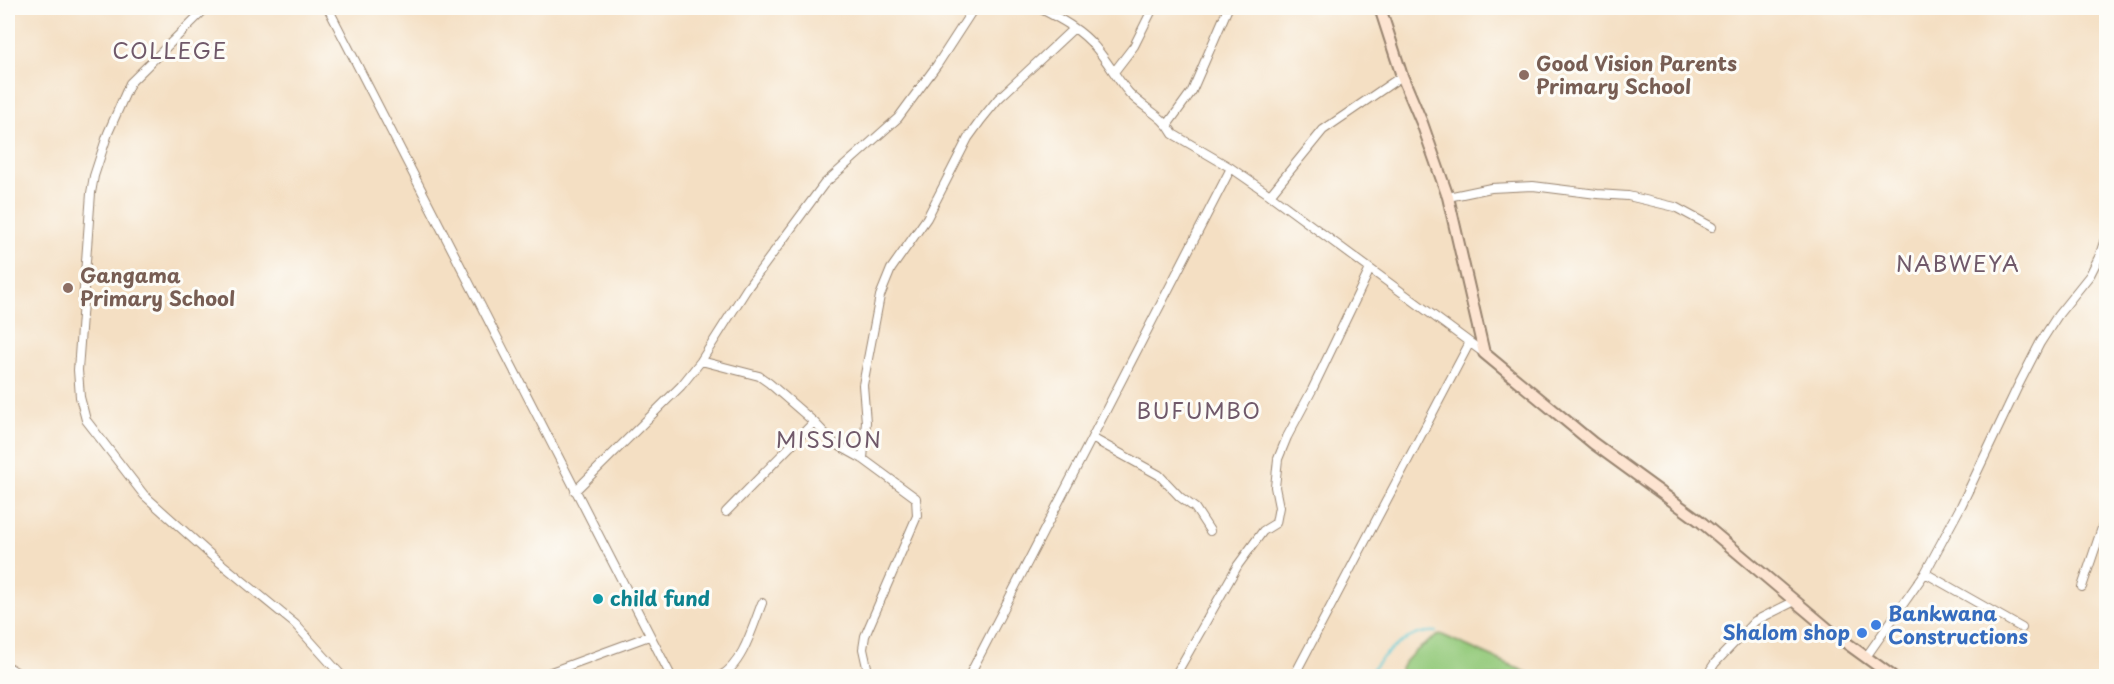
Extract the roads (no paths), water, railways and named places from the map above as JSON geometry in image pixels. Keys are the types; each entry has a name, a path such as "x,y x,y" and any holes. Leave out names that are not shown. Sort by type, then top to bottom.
{"street":[{"path":"207,8 130,83 104,143 91,193 78,370 80,397 86,420 144,495 212,556 295,624 342,676"},
{"path":"328,8 670,676"},
{"path":"575,491 681,386 701,361 748,287 816,193 898,118 937,66 974,8"},
{"path":"1039,8 1074,28 1096,47 1128,92 1168,124 1173,134 1231,168 1270,195 1484,353 1598,446 1700,521 1834,634 1892,676"},
{"path":"1114,72 1134,46 1153,8"},
{"path":"1168,124 1192,91 1228,8"},
{"path":"1380,8 1402,76 1422,123 1448,197 1484,353"},
{"path":"863,459 866,422 863,385 880,296 891,269 927,218 968,138 981,120 998,99 1074,28"},
{"path":"1270,195 1323,130 1402,76"},
{"path":"969,676 1231,168"},
{"path":"1448,197 1491,189 1533,186 1628,196 1675,207 1713,226"},
{"path":"1866,657 1925,573 1961,506 2040,343 2058,315 2090,275 2106,236"},
{"path":"1175,676 1238,565 1263,531 1276,523 1280,507 1275,487 1278,459 1370,269"},
{"path":"1294,676 1469,344"},
{"path":"701,361 759,376 814,422 834,443 863,459 916,498 917,516 866,636 863,649 869,676"},
{"path":"726,512 814,422"},
{"path":"1092,438 1160,475 1195,508 1210,531"},
{"path":"2082,587 2106,516"},
{"path":"1925,573 2022,628"},
{"path":"1712,676 1715,663 1755,621 1795,601"},
{"path":"720,676 733,667 739,658 762,603"},
{"path":"540,676 649,636"},
{"path":"8,667 23,676"}],"waterway":[{"path":"1371,676 1371,671 1377,664 1399,644 1418,634 1436,632"}],"place":[{"name":"Good Vision Parents Primary School","path":"1524,75"},
{"name":"Gangama Primary School","path":"68,288"},
{"name":"child fund","path":"598,599"},
{"name":"Bankwana Constructions","path":"1876,625"},
{"name":"Shalom shop","path":"1862,633"}],"district":[{"name":"COLLEGE","path":"170,51"},
{"name":"NABWEYA","path":"1958,264"},
{"name":"BUFUMBO","path":"1199,411"},
{"name":"MISSION","path":"829,440"}]}
